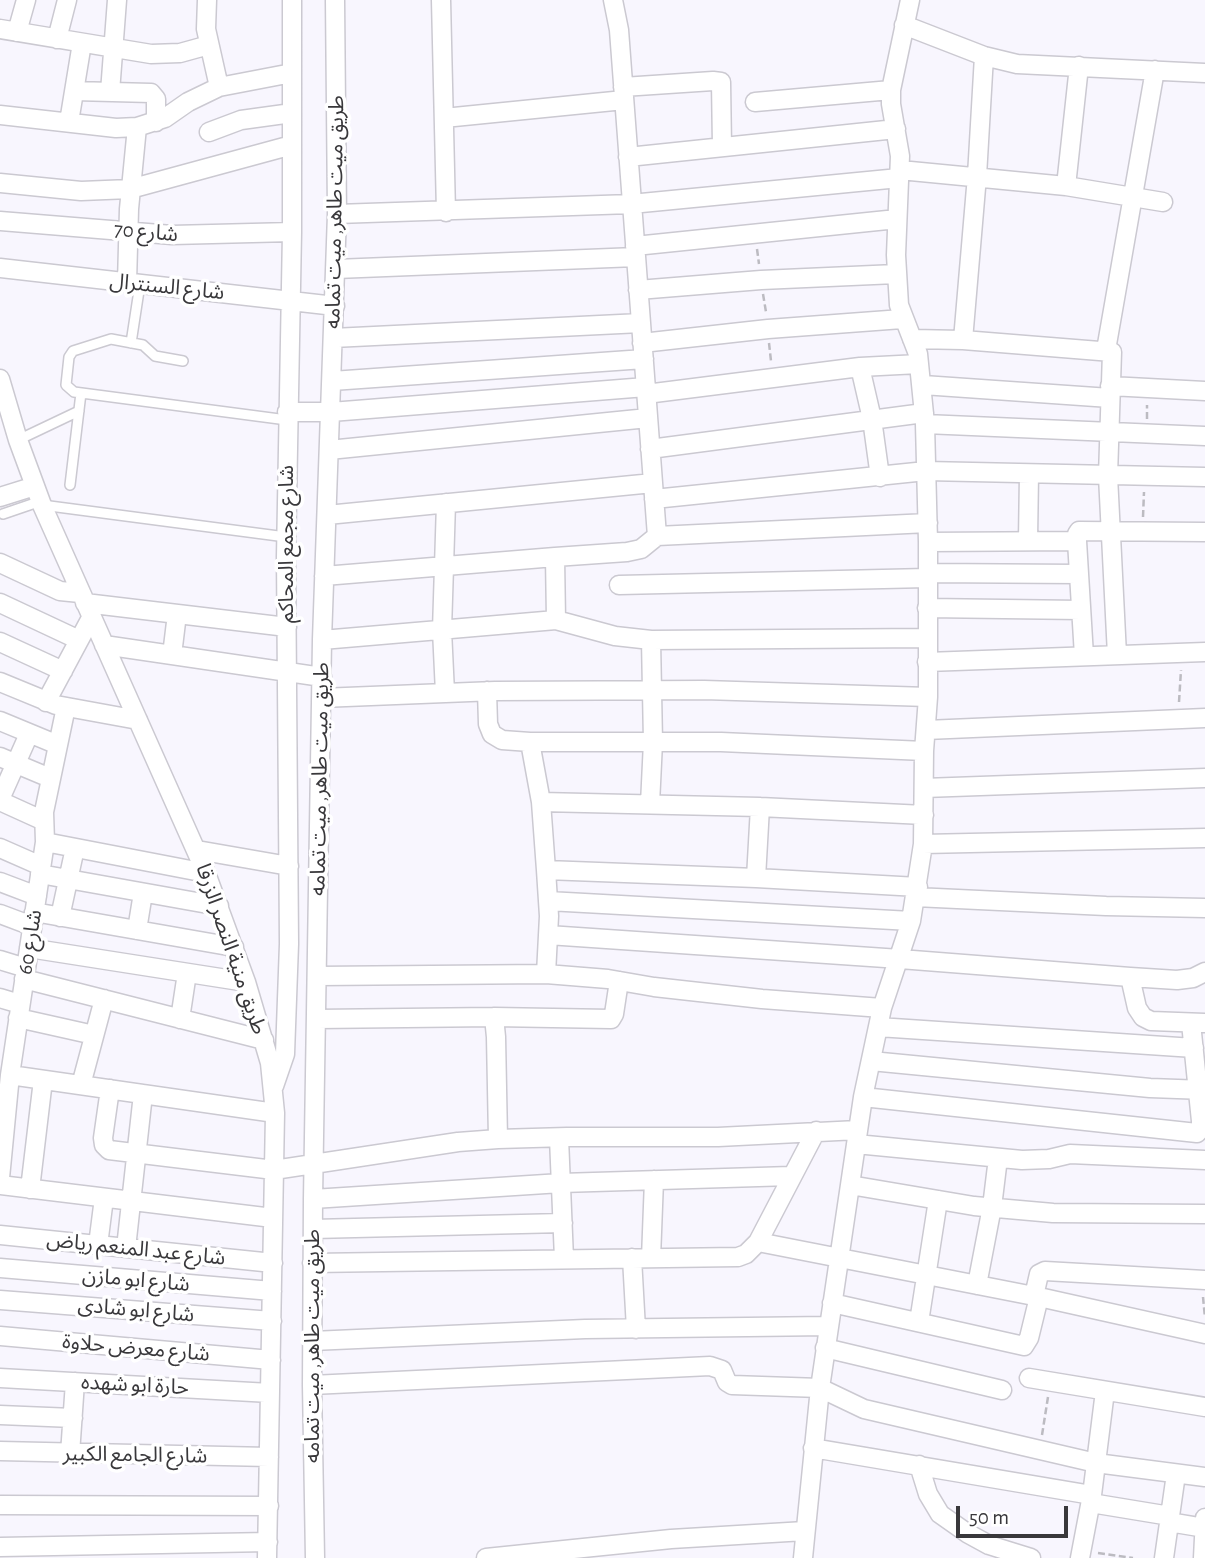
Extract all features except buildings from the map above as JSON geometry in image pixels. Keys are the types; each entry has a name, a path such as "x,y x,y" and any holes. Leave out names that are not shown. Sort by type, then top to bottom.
{"street":[{"path":"26,0 9,30 165,55 209,45"},
{"path":"57,38 67,0"},
{"path":"110,92 117,0"},
{"path":"207,0 206,29 219,87"},
{"name":"شارع مجمع المحاكم","path":"274,1086 285,1054 289,866 286,537 292,232 292,0"},
{"name":"طريق ميت طاهر, ميت تمامه","path":"315,1558 312,1263 321,677 336,269 335,0"},
{"path":"441,0 446,212"},
{"path":"613,0 619,30 657,537"},
{"path":"803,1558 825,1348 863,1097 882,1008 911,921 923,844 924,751 928,697 925,418 919,364 912,339 902,319 896,274 900,174 891,104 891,90 910,0"},
{"path":"904,25 984,56 1017,64 1205,73"},
{"path":"69,122 82,43"},
{"path":"963,340 984,56"},
{"path":"1066,186 1079,66"},
{"path":"1106,350 1155,70"},
{"path":"0,116 116,128 138,127 156,122 219,87 292,73"},
{"path":"444,118 713,81 721,82 722,147"},
{"path":"755,102 891,90"},
{"path":"74,91 151,93 156,101 156,122"},
{"path":"209,132 241,120 292,113"},
{"path":"133,283 127,231 138,127"},
{"path":"628,156 896,129"},
{"path":"0,183 81,191 130,188 292,145"},
{"path":"337,214 631,204 900,174 977,176 1066,186 1163,202"},
{"path":"336,269 635,252 755,233 897,219"},
{"name":"شارع 70","path":"0,220 194,236 292,232"},
{"name":"شارع السنترال","path":"0,268 335,306"},
{"path":"638,290 761,280 896,274"},
{"path":"332,381 643,351 768,329 902,319"},
{"path":"333,338 641,323"},
{"path":"912,339 963,340 1112,352 1108,476 1117,655"},
{"path":"287,416 646,390 860,367 919,364"},
{"path":"860,367 872,419 880,477"},
{"name":"طريق منية النصر الزرقا","path":"0,379 39,497 85,605 197,850 234,947 264,1040 274,1086 275,1113 268,1550"},
{"path":"923,385 1110,392 1205,391"},
{"path":"329,450 648,418"},
{"path":"650,449 872,419 925,418 1108,433 1205,436"},
{"path":"327,515 446,503 880,477 926,471 1205,477"},
{"path":"1028,540 1029,474"},
{"path":"2,506 39,497"},
{"path":"445,693 442,630 446,503"},
{"path":"324,576 627,552 641,549 657,537 928,523"},
{"path":"1084,656 1077,541 1079,531 1205,532"},
{"path":"928,542 1077,541"},
{"path":"555,557 556,620"},
{"path":"0,563 85,605 287,626"},
{"path":"619,585 927,575 1079,574"},
{"path":"0,603 79,640"},
{"path":"46,702 79,640 85,605"},
{"path":"927,608 1081,610"},
{"path":"172,655 177,614"},
{"path":"322,640 556,620 615,636 651,640 927,638"},
{"path":"650,804 653,742 651,640"},
{"path":"0,642 63,671"},
{"path":"104,645 321,677"},
{"path":"927,662 1205,652"},
{"path":"0,682 46,702 138,720"},
{"path":"321,698 487,691 653,690 928,697"},
{"path":"487,691 488,723 492,734 502,740 721,742 924,751"},
{"name":"شارع 60","path":"0,1178 7,1067 35,911 45,842 44,821 50,778 66,707"},
{"path":"926,730 1205,718"},
{"path":"0,721 58,745"},
{"path":"29,734 8,760 0,800 44,821"},
{"path":"530,742 541,802 546,870 546,974"},
{"path":"8,760 50,778"},
{"path":"924,788 1205,778"},
{"path":"541,802 760,807 924,815"},
{"path":"756,877 760,807"},
{"path":"923,844 1205,838"},
{"path":"45,842 206,873"},
{"path":"0,848 41,870 68,879 219,906"},
{"path":"60,917 75,848"},
{"path":"197,850 289,866"},
{"path":"546,870 756,877 1106,906 1205,908"},
{"path":"0,882 35,911"},
{"path":"136,930 143,892"},
{"path":"548,901 911,921"},
{"path":"0,914 35,911 234,947"},
{"path":"548,935 1130,978 1193,978 1205,972"},
{"path":"29,948 246,982"},
{"path":"0,960 25,974 104,999 264,1040"},
{"path":"180,1019 187,973"},
{"path":"318,976 546,974 762,999 882,1008"},
{"path":"863,1097 1198,1133 1201,1128 1202,1090 1194,1048 1198,1023 1151,1021 1143,1017 1137,1008 1130,978"},
{"path":"317,1019 611,1019 619,981"},
{"path":"0,998 14,1022 94,1035"},
{"path":"81,1085 104,999"},
{"path":"494,1017 498,1139"},
{"path":"878,1027 1194,1048"},
{"path":"871,1061 1202,1090"},
{"path":"7,1067 43,1080 275,1113"},
{"path":"30,1189 43,1080"},
{"path":"110,1089 103,1138 104,1145 112,1152 274,1170 458,1142 498,1139 718,1137 816,1131 998,1158 1049,1160 1070,1154 1205,1160"},
{"path":"125,1248 143,1094"},
{"path":"312,1263 738,1257 746,1254 758,1242 816,1131"},
{"path":"559,1138 564,1259"},
{"path":"977,1285 992,1208 998,1158"},
{"path":"313,1199 561,1183 791,1176"},
{"path":"652,1258 654,1180"},
{"path":"0,1185 274,1217"},
{"path":"850,1185 992,1208 1053,1213 1205,1214"},
{"path":"97,1245 104,1198"},
{"path":"919,1322 938,1200"},
{"path":"313,1230 563,1223"},
{"name":"شارع عبد المنعم رياض","path":"0,1235 272,1264"},
{"path":"758,1242 1037,1296 1205,1334"},
{"path":"632,1258 636,1329"},
{"name":"شارع ابو مازن","path":"0,1268 272,1291"},
{"path":"832,1303 1024,1346 1029,1338 1039,1274 1045,1271 1203,1280"},
{"name":"شارع ابو شادى","path":"0,1300 272,1321"},
{"path":"312,1341 636,1329 828,1326"},
{"name":"شارع معرض حلاوة","path":"0,1336 271,1360"},
{"path":"825,1348 1002,1390"},
{"path":"312,1385 710,1366 722,1370 727,1382 732,1385 820,1388 864,1409 1096,1463 1205,1477"},
{"name":"حارة ابو شهده","path":"0,1378 270,1393"},
{"path":"1029,1378 1205,1407"},
{"path":"70,1454 75,1382"},
{"path":"1081,1554 1105,1391"},
{"path":"0,1415 73,1419"},
{"path":"813,1448 919,1465 1091,1499 1205,1528"},
{"name":"شارع الجامع الكبير","path":"0,1451 269,1457"},
{"path":"919,1465 928,1494 940,1514 967,1533 1007,1555 1031,1558"},
{"path":"1164,1558 1176,1474"},
{"path":"0,1505 268,1506"},
{"path":"1203,1558 1205,1518"},
{"path":"486,1558 671,1539 805,1531"},
{"path":"0,1546 268,1550"}],"lane":[{"path":"131,343 133,283"},
{"path":"183,361 155,356 146,346 111,339 73,351 69,357 66,385 70,390 81,393 287,416"},
{"path":"70,485 81,393"},
{"path":"18,440 79,411"},
{"path":"39,497 286,537"}],"path":[{"path":"755,233 772,378"},
{"path":"1177,719 1182,653"},
{"path":"1203,1280 1205,1324"},
{"path":"1040,1449 1050,1382"},
{"path":"1081,1554 1133,1558"}]}
